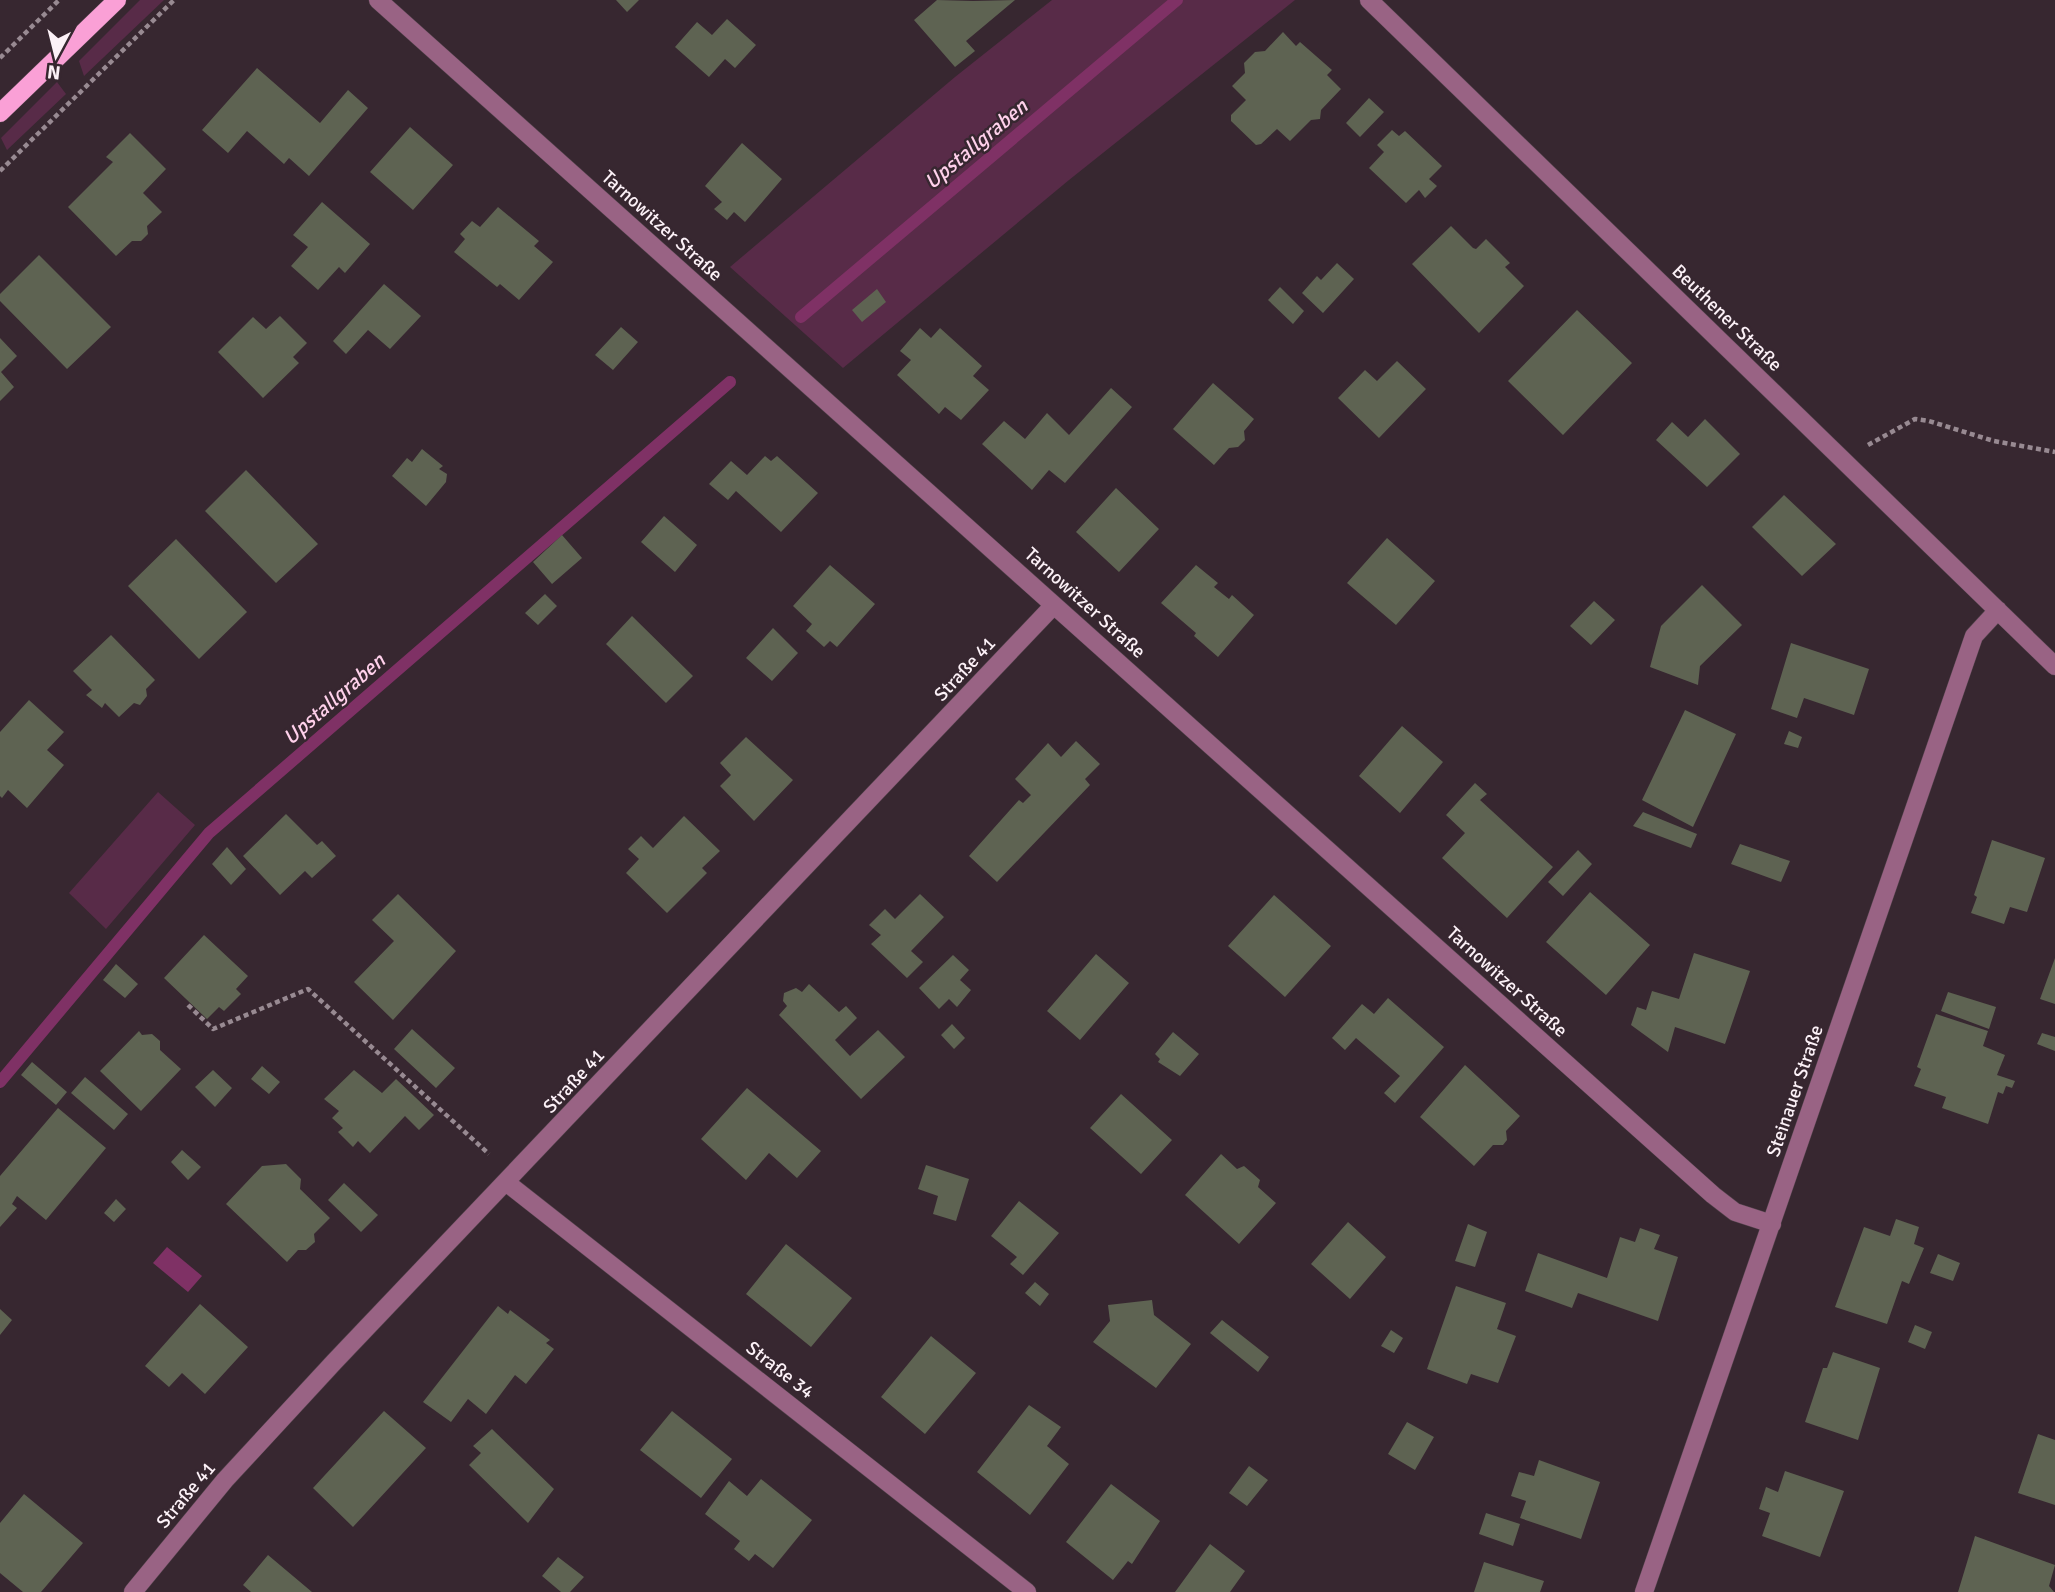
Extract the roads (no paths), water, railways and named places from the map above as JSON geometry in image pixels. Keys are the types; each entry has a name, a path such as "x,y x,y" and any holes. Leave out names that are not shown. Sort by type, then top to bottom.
{"main road":[{"path":"0,113 117,0"}],"street":[{"name":"Tarnowitzer Straße","path":"378,0 1713,1195 1735,1212 1772,1224"},
{"name":"Beuthener Straße","path":"1369,0 2055,666"},
{"name":"Straße 41","path":"133,1592 225,1480 1055,605"},
{"name":"Steinauer Straße","path":"1644,1592 1974,636 1998,610"},
{"name":"Straße 34","path":"511,1179 1027,1592"}],"waterway":[{"name":"Upstallgraben","path":"801,317 1177,0"},
{"name":"Upstallgraben","path":"0,1082 209,833 730,382"}]}
